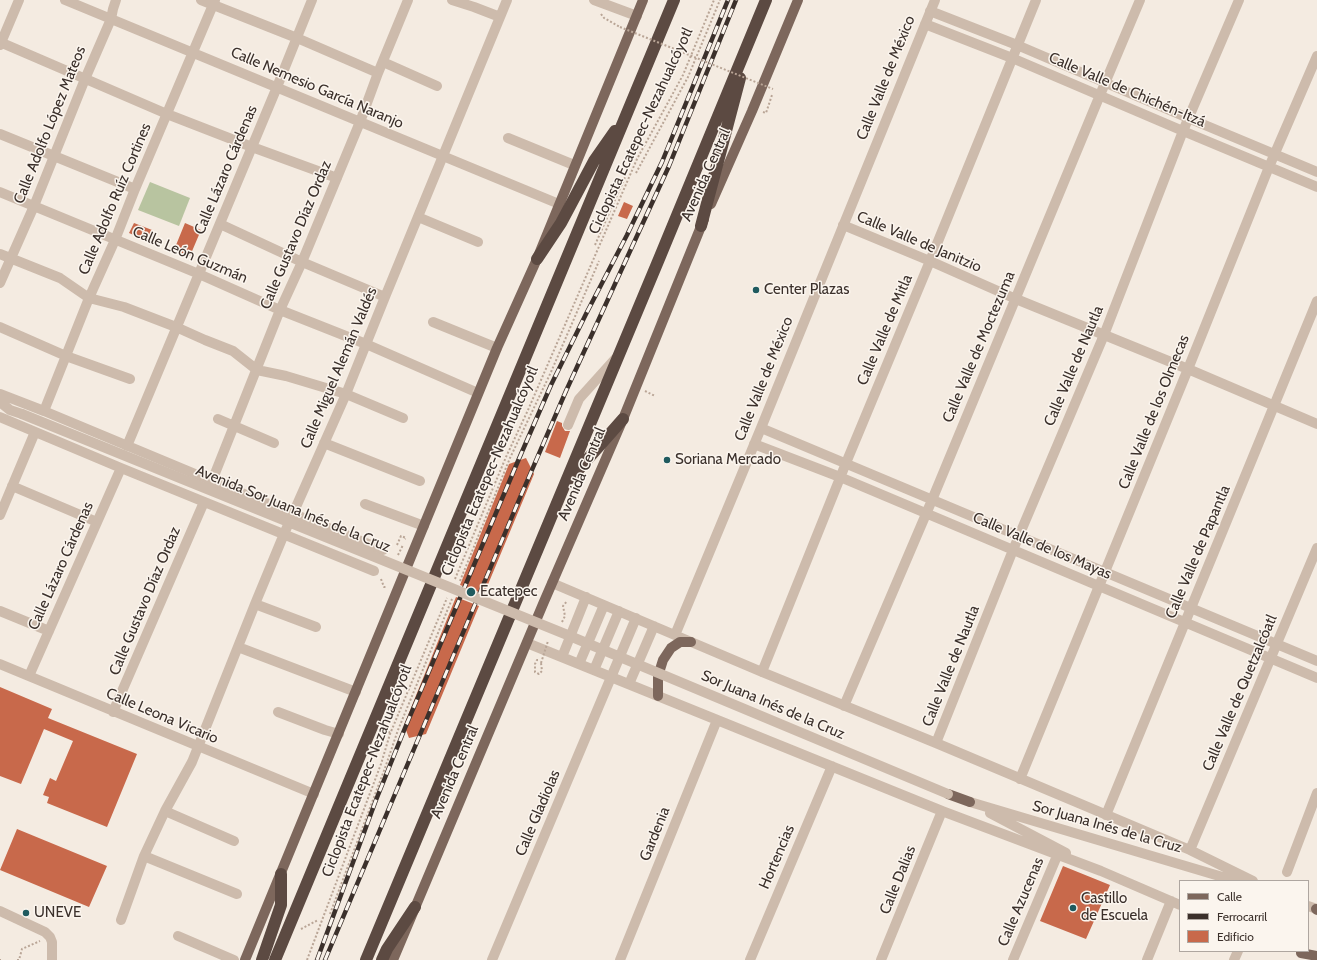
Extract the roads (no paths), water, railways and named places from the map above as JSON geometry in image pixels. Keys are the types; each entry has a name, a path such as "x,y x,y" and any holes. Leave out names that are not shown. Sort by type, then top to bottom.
{"highway":[{"path":"275,960 674,0"},
{"name":"Avenida Central","path":"366,960 766,0"},
{"path":"701,226 753,31"},
{"path":"537,259 561,223 594,160 627,115"},
{"path":"563,486 623,418"},
{"path":"262,960 281,905 281,874"},
{"path":"382,960 387,949 415,906"}],"main road":[{"path":"245,960 478,393 537,259 574,165 643,0"},
{"name":"Avenida Central","path":"393,960 623,418 701,226 749,118 798,0"},
{"path":"658,696 658,676 663,660 671,648 680,642 691,642"},
{"name":"Sor Juana Inés de la Cruz","path":"948,794 970,802"},
{"path":"1302,955 1317,956"}],"street":[{"path":"19,0 0,43 167,114 337,178"},
{"name":"Calle Nemesio García Naranjo","path":"65,0 559,204"},
{"name":"Calle Adolfo López Mateos","path":"0,283 34,206 111,19 116,0"},
{"path":"201,0 213,2 378,72"},
{"name":"Calle Lázaro Cárdenas","path":"127,446 312,0"},
{"name":"Calle Gustavo Díaz Ordaz","path":"212,481 280,310 302,262 360,122 378,72 408,0"},
{"path":"452,0 474,6 500,17"},
{"name":"Calle Miguel Alemán Valdés","path":"121,920 144,856 165,811 192,762 255,604 284,534 346,394 507,0"},
{"path":"594,0 637,16"},
{"name":"Calle Valle de México","path":"675,634 761,428 935,0"},
{"name":"Calle Valle de Mitla","path":"762,672 840,477 1036,0"},
{"name":"Calle Valle de Moctezuma","path":"844,706 932,500 1140,0"},
{"name":"Calle Valle de Nautla","path":"936,743 1013,550 1104,335 1188,118 1239,0"},
{"name":"Calle Adolfo Ruíz Cortines","path":"44,411 89,298 115,240 135,188 213,2"},
{"name":"Calle Valle de Chichén-Itzá","path":"930,10 1018,45 1317,172"},
{"name":"Calle Valle de Chichén-Itzá","path":"924,24 1012,58 1317,186"},
{"name":"Calle Valle de los Olmecas","path":"1020,779 1275,154 1317,56"},
{"path":"383,62 437,86"},
{"path":"0,134 135,188"},
{"path":"508,138 574,165"},
{"name":"Calle León Guzmán","path":"0,192 199,274 280,310 366,344 478,393"},
{"path":"418,217 478,242"},
{"path":"220,224 302,262 385,297"},
{"name":"Calle Valle de Janitzio","path":"843,225 1016,299 1188,369 1317,424"},
{"path":"0,254 60,278 89,298 124,307 233,351 257,370 286,376 346,394 403,418"},
{"name":"Calle Valle de Papantla","path":"1106,815 1317,301"},
{"path":"433,322 497,348"},
{"path":"0,328 66,356 130,379"},
{"path":"568,425 579,399 618,356"},
{"name":"Avenida Sor Juana Inés de la Cruz","path":"0,394 383,550"},
{"name":"Avenida Sor Juana Inés de la Cruz","path":"0,402 10,410"},
{"name":"Avenida Sor Juana Inés de la Cruz","path":"0,408 22,414 400,569 565,634"},
{"name":"Avenida Sor Juana Inés de la Cruz","path":"0,417 378,573"},
{"path":"218,419 274,442"},
{"name":"Calle Valle de los Mayas","path":"761,428 1317,661"},
{"path":"0,515 35,432"},
{"path":"324,443 420,481"},
{"name":"Calle Valle de los Mayas","path":"754,444 840,477 1317,678"},
{"name":"Calle Lázaro Cárdenas","path":"29,676 121,468"},
{"path":"12,486 97,522"},
{"name":"Calle Gustavo Díaz Ordaz","path":"113,712 204,502"},
{"path":"365,504 424,526"},
{"name":"Calle Valle de Quetzalcóatl","path":"1190,850 1317,548"},
{"path":"552,583 1190,850 1251,880"},
{"path":"562,656 586,597"},
{"path":"255,604 316,627"},
{"path":"579,664 604,605"},
{"path":"0,611 49,631"},
{"path":"594,670 619,611"},
{"name":"Calle Gladiolas","path":"492,960 636,618"},
{"path":"629,684 654,626"},
{"name":"Sor Juana Inés de la Cruz","path":"565,634 948,794"},
{"path":"527,642 942,811 1057,856 1101,871 1176,903 1147,960"},
{"path":"238,646 356,692"},
{"name":"Calle Leona Vicario","path":"0,664 314,794"},
{"path":"278,712 339,734"},
{"name":"Gardenia","path":"620,960 717,720"},
{"name":"Hortencias","path":"750,960 832,766"},
{"path":"1287,872 1317,793"},
{"name":"Sor Juana Inés de la Cruz","path":"970,802 1101,871"},
{"name":"Sor Juana Inés de la Cruz","path":"970,802 1233,880"},
{"path":"165,811 234,841"},
{"name":"Calle Dalias","path":"881,960 942,811"},
{"path":"144,856 237,894"},
{"name":"Calle Azucenas","path":"1013,960 1057,856"},
{"path":"0,911 45,932 50,936 52,942 52,960"},
{"path":"178,936 234,960"},
{"path":"1302,955 1317,959"}],"railway":[{"path":"317,960 376,800 405,728 518,461 551,385 662,162 728,0"},
{"path":"325,960 566,391 669,166 736,0"}],"place":[{"name":"Center Plazas","path":"756,290"},
{"name":"Soriana Mercado","path":"667,460"},
{"name":"Ecatepec","path":"471,592"},
{"name":"Castillo de Escuela","path":"1073,908"},
{"name":"UNEVE","path":"26,913"}]}
